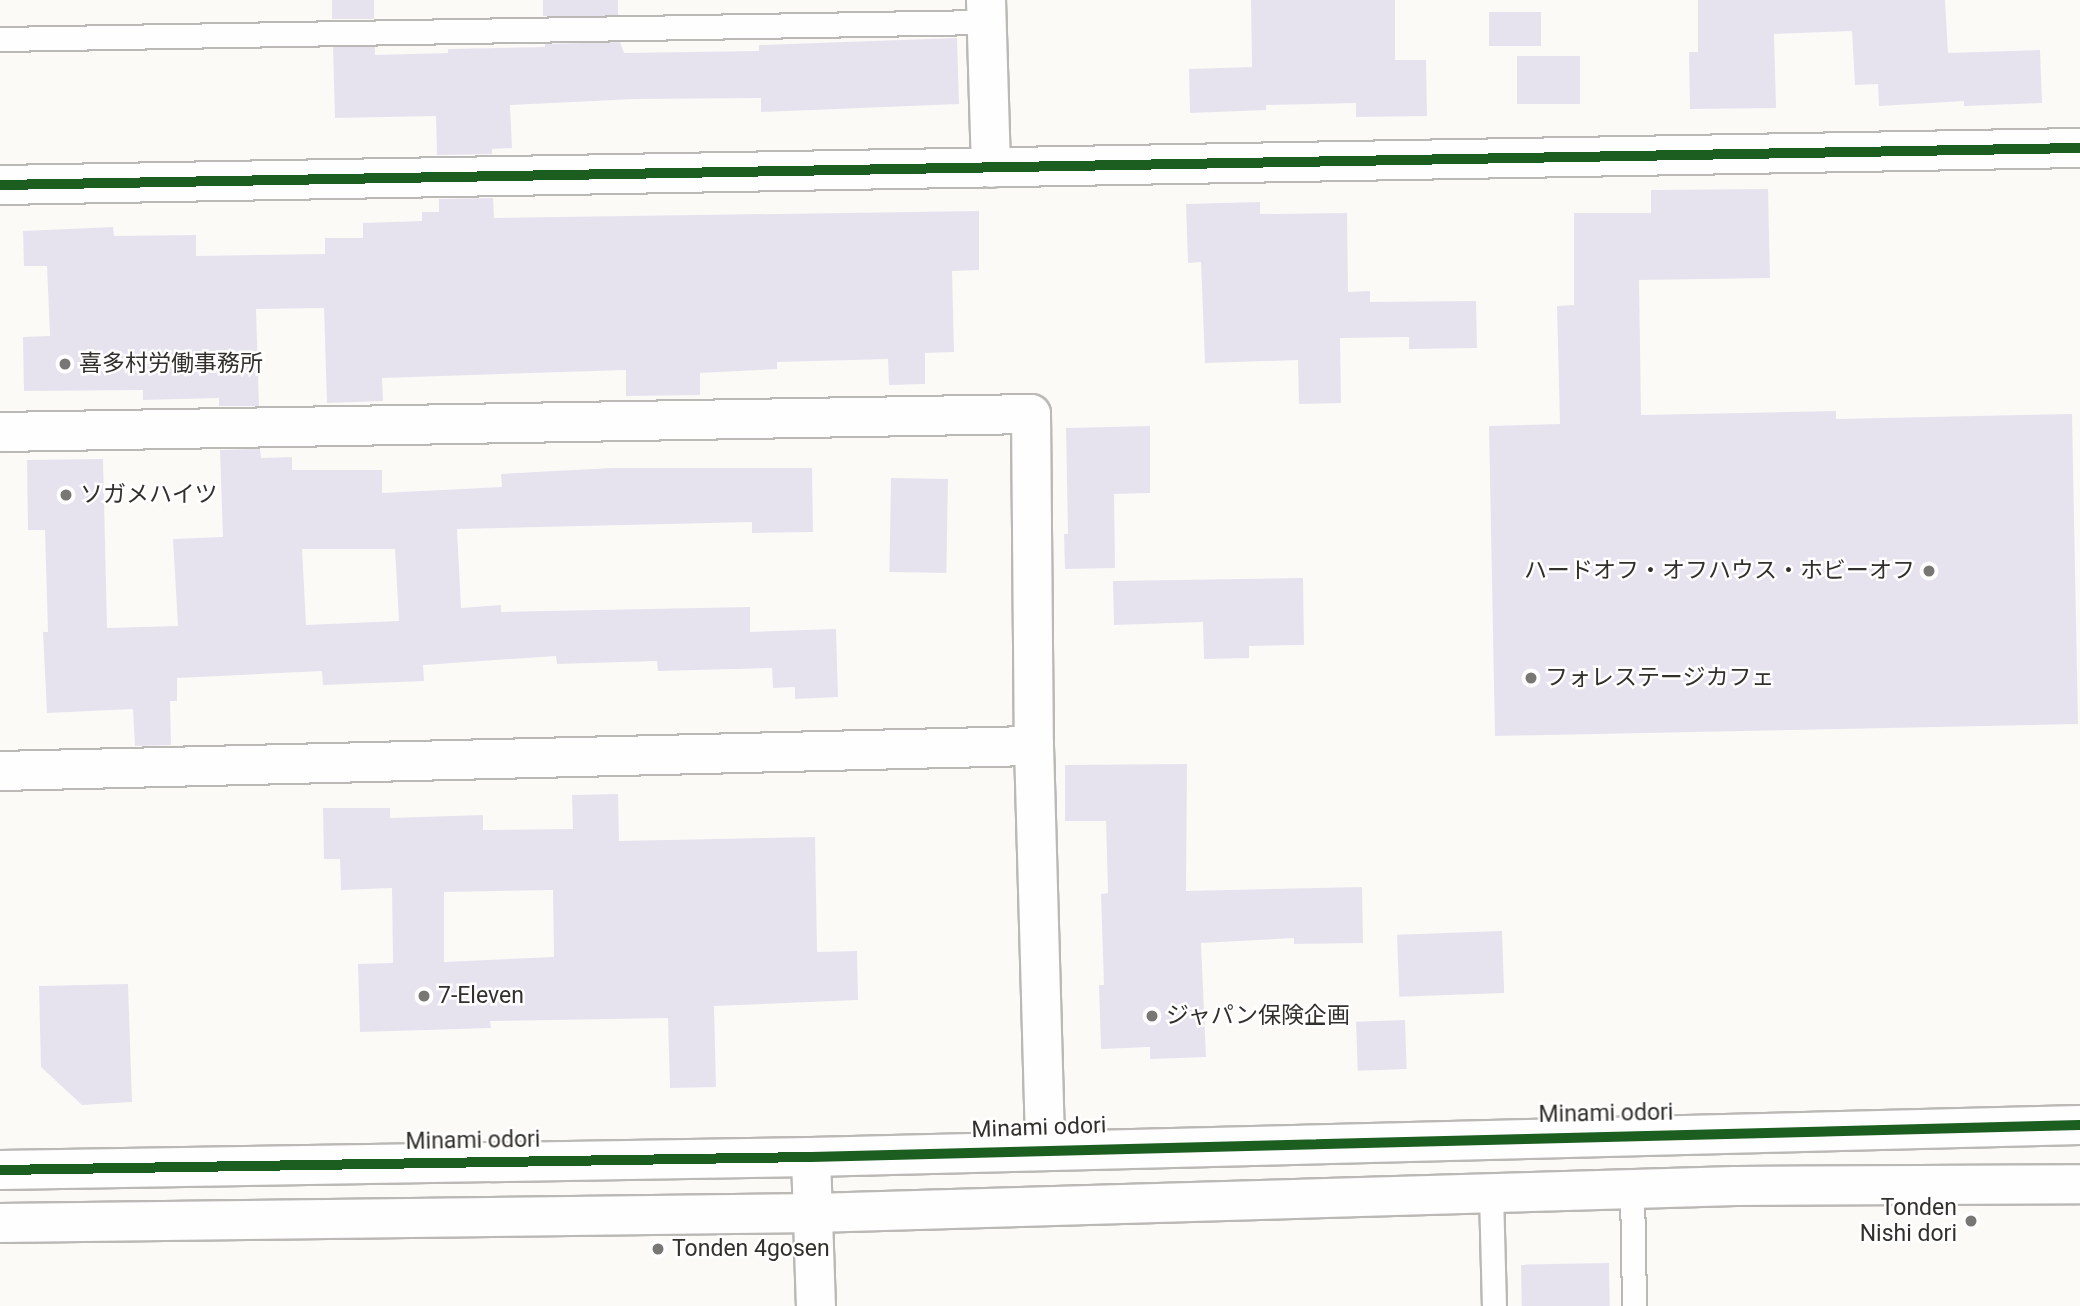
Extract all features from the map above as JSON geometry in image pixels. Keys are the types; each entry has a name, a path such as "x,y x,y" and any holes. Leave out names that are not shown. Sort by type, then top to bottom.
{"street":[{"path":"986,11 991,167"},
{"path":"0,185 2080,148"},
{"path":"0,432 1031,414 1034,746 1045,1149"},
{"path":"0,772 1034,746"},
{"name":"Minami odori","path":"0,1170 811,1157 2080,1125"},
{"path":"811,1157 816,1306"},
{"path":"0,1223 814,1213 1632,1189 2080,1184"}],"lane":[{"path":"0,39 986,11"},
{"path":"1632,1189 1634,1306"},
{"path":"1491,1193 1494,1306"}],"building":[{"path":"332,0 374,0 374,19 332,19"},
{"path":"543,0 618,0 618,16 543,16"},
{"path":"1251,0 1395,0 1395,60 1426,60 1427,116 1356,117 1356,103 1266,105 1266,110 1190,113 1189,69 1252,67"},
{"path":"1698,0 1945,0 1948,53 2040,50 2042,103 1964,106 1964,101 1879,106 1878,84 1855,85 1852,31 1774,34 1776,108 1690,109 1689,52 1698,52"},
{"path":"1489,12 1541,12 1541,46 1489,46"},
{"path":"957,38 959,104 761,112 761,98 635,99 510,105 512,148 492,149 492,154 437,155 436,116 335,118 333,47 375,47 375,55 448,53 448,49 620,42 624,53 759,51 759,45"},
{"path":"1517,56 1580,56 1580,104 1517,104"},
{"path":"1768,189 1770,278 1639,280 1641,415 1836,411 1836,419 2072,414 2078,724 1495,736 1489,426 1560,424 1557,306 1574,305 1574,213 1651,213 1651,190"},
{"path":"493,198 494,218 979,211 979,270 952,271 954,352 925,353 925,384 889,385 888,359 777,362 777,369 700,373 700,395 626,396 626,370 382,378 383,401 327,403 324,308 256,309 259,406 219,406 219,398 143,400 143,390 24,391 23,337 50,336 47,266 24,266 23,231 113,227 114,236 196,235 196,256 325,254 325,238 363,238 363,223 422,221 422,212 439,212 439,199"},
{"path":"1260,202 1260,214 1347,213 1348,292 1370,291 1370,302 1476,301 1477,348 1409,349 1409,337 1340,338 1341,403 1299,404 1298,360 1205,363 1201,262 1188,263 1186,204"},
{"path":"1150,426 1150,493 1114,494 1115,568 1065,569 1064,534 1068,534 1066,428"},
{"path":"260,449 261,458 292,457 292,470 382,470 382,493 502,487 501,474 612,468 812,468 813,532 752,533 752,522 457,529 461,608 501,605 501,612 750,607 750,632 836,629 838,697 795,699 795,687 773,688 772,668 658,671 657,661 557,664 556,656 423,665 424,681 323,685 322,671 177,678 177,701 170,701 171,745 135,746 133,709 47,713 43,632 48,632 45,530 28,530 27,460 103,459 107,628 178,626 173,539 223,537 220,450","holes":["302,549 395,549 399,621 306,625"]},
{"path":"891,478 948,479 946,573 889,572"},
{"path":"1303,578 1304,645 1249,646 1249,658 1204,659 1203,622 1114,625 1113,581"},
{"path":"1187,764 1186,891 1362,887 1363,943 1294,944 1294,938 1201,943 1206,1057 1150,1059 1150,1047 1101,1049 1099,985 1104,985 1101,894 1108,893 1106,821 1065,821 1065,765"},
{"path":"618,794 619,841 815,837 817,952 857,951 858,1000 714,1006 716,1087 670,1088 668,1018 490,1021 491,1028 360,1032 358,964 393,963 392,888 341,890 340,859 324,859 323,808 390,808 390,818 483,815 483,830 573,829 572,795","holes":["553,890 554,957 444,962 444,892"]},
{"path":"1502,931 1504,993 1399,997 1397,935"},
{"path":"128,984 132,1102 82,1105 41,1067 39,986"},
{"path":"1405,1020 1407,1069 1358,1071 1356,1022"},
{"path":"1609,1263 1610,1306 1522,1306 1521,1265"}],"cycle path":[{"path":"0,185 2080,148"},
{"path":"0,1170 811,1157 2080,1125"}],"place":[{"name":"喜多村労働事務所","path":"65,364"},
{"name":"ソガメハイツ","path":"66,495"},
{"name":"ハードオフ・オフハウス・ホビーオフ","path":"1929,571"},
{"name":"フォレステージカフェ","path":"1531,678"},
{"name":"7-Eleven","path":"424,996"},
{"name":"ジャパン保険企画","path":"1152,1016"},
{"name":"Tonden Nishi dori","path":"1971,1221"},
{"name":"Tonden 4gosen","path":"658,1249"}]}
